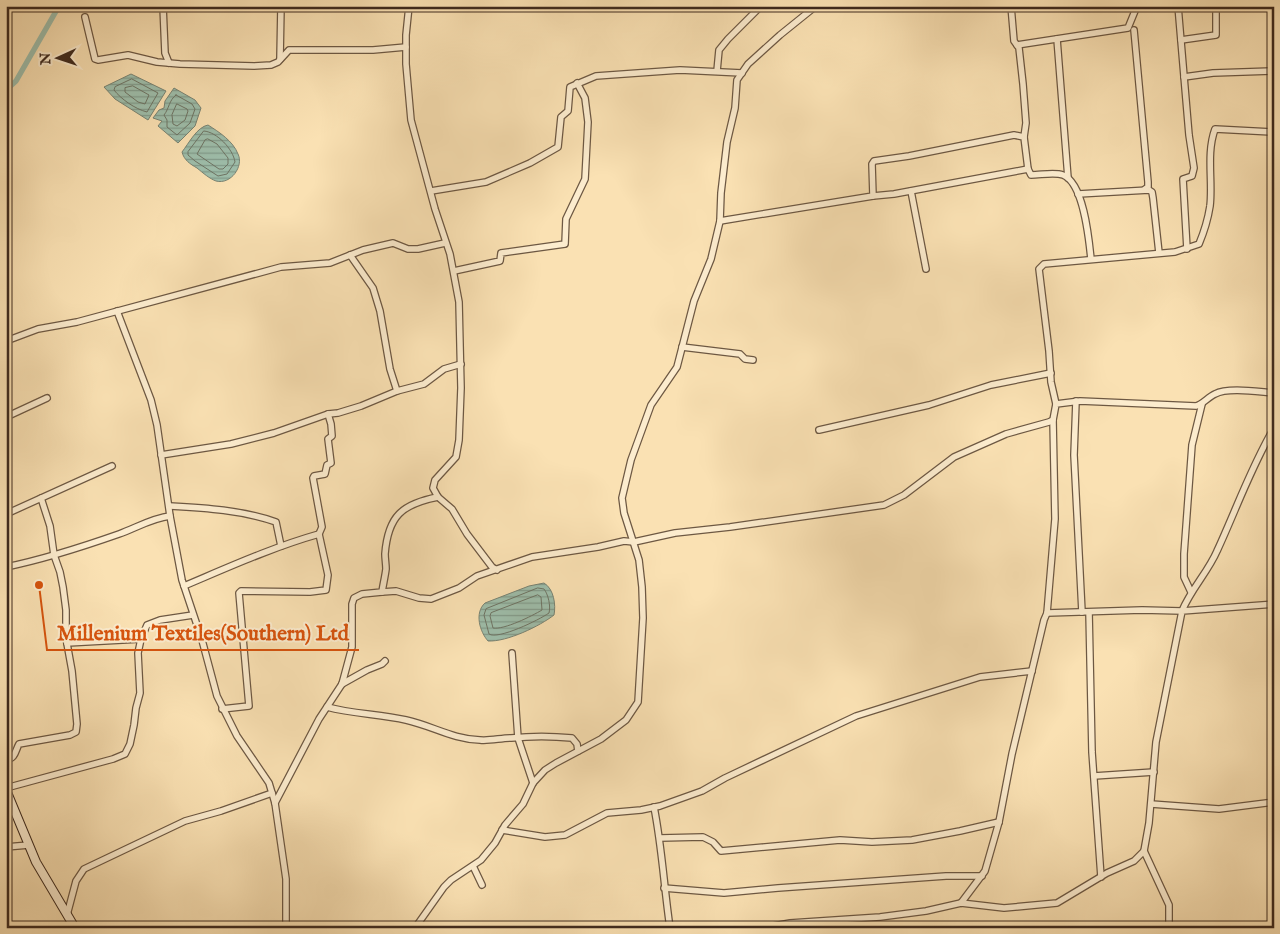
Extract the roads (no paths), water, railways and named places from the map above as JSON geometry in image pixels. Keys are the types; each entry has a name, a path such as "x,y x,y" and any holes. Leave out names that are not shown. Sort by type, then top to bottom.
{"main road":[{"path":"6,789 36,862 75,928"}],"street":[{"path":"163,6 165,53 169,63"},
{"path":"280,60 281,6"},
{"path":"409,6 406,47 412,120 454,270 459,302 461,364 459,440 456,457 435,480 433,488 438,497 452,509 467,534 492,567 497,570"},
{"path":"717,71 719,50 761,6"},
{"path":"415,928 444,887 451,880 481,860 490,849 522,804 532,782 546,770 601,739 626,720 638,702 643,618 642,588 639,560 624,513 622,498 631,460 651,405 677,367 694,301 711,259 720,221 727,142 735,108 737,80 748,64 816,6"},
{"path":"1011,6 1014,41 1019,48 1026,114 1024,137 1028,169 1031,175 1062,175 1068,178"},
{"path":"1017,45 1128,28 1137,6"},
{"path":"1178,6 1194,168 1192,176 1183,179 1187,249"},
{"path":"1181,40 1216,35 1216,6"},
{"path":"85,17 95,59 128,55 169,63 254,66 271,65 280,60 289,50 373,50 406,47"},
{"path":"1134,30 1148,182 1148,187 1144,189"},
{"path":"1057,38 1068,178 1078,194 1084,214 1091,259"},
{"path":"431,191 486,182 530,164 558,147 561,117 568,111 570,87 577,83 596,76 680,70 742,73"},
{"path":"1184,77 1213,73 1274,72"},
{"path":"454,270 500,261 501,253 565,244 566,219 585,179 588,122 586,98 577,83"},
{"path":"961,903 985,871 999,822 1012,754 1047,613 1055,519 1053,420 1056,404 1050,373 1039,269 1044,264 1175,252 1199,244 1210,206 1210,142 1215,129 1274,132"},
{"path":"873,196 872,164 874,161 1014,135 1024,137"},
{"path":"720,221 910,191 1028,169"},
{"path":"1078,194 1144,189 1152,192 1159,253"},
{"path":"910,191 926,269"},
{"path":"6,341 38,329 77,322 281,267 330,263 363,250 393,243 408,249 418,249 445,243"},
{"path":"350,256 373,288 380,311 390,369 397,391"},
{"path":"117,311 151,400 158,425 170,516 184,586 202,640 216,696 237,736 269,783 272,793 286,879 286,928"},
{"path":"682,347 740,354 745,359 753,360"},
{"path":"161,456 256,439 328,414 361,406 397,391 424,384 444,369 461,364"},
{"path":"819,430 929,405 991,385 1050,373"},
{"path":"1056,404 1076,401 1196,406 1217,393 1231,391 1274,393"},
{"path":"6,417 47,398"},
{"path":"1076,401 1074,455 1086,612 1100,877"},
{"path":"1192,592 1184,577 1184,554 1192,445 1202,404"},
{"path":"222,709 249,706 238,593 241,591 310,592 326,590 328,576 320,534 322,527 313,478 314,476 324,474 327,465 332,463 328,439 332,436 333,431 328,414"},
{"path":"274,804 327,707 342,684 352,647 352,604 354,598 362,594 396,591 406,595 431,598 459,588 477,576 532,556 598,547 624,541 634,542 676,533 884,505 904,495 954,457 1006,434 1053,420"},
{"path":"1169,928 1169,905 1144,850 1151,804 1156,742 1182,611 1216,554 1245,485 1274,428"},
{"path":"6,514 112,466"},
{"path":"382,592 386,568 385,554 393,522 406,507 438,497"},
{"path":"6,760 11,759 16,754 19,744 41,739 55,739 76,732 77,724 72,670 67,643 64,587 54,555 50,526 41,498"},
{"path":"169,506 243,512 263,517 276,522 281,546"},
{"path":"6,567 54,555 121,533 154,519 170,516"},
{"path":"184,586 236,563 320,534"},
{"path":"1047,613 1142,610 1182,611 1274,604"},
{"path":"6,789 125,754 130,744 140,693 138,653 147,625 160,620 192,614"},
{"path":"67,643 141,639"},
{"path":"512,653 518,738 532,782"},
{"path":"342,684 385,661"},
{"path":"502,830 545,836 565,835 607,813 654,807 702,791 725,778 856,716 980,677 1032,671"},
{"path":"327,707 344,712 404,720 429,726 440,733 469,739 572,738 577,744 578,751"},
{"path":"1094,776 1154,772"},
{"path":"67,915 76,880 84,869 185,821 221,812 272,793"},
{"path":"1151,804 1219,809 1274,802"},
{"path":"654,807 660,838 664,888 670,928"},
{"path":"660,838 703,837 712,842 721,851 840,840 872,842 912,840 999,822"},
{"path":"6,847 29,845"},
{"path":"762,928 790,923 898,915 961,903 1004,908 1057,903 1100,877 1134,861 1144,850"},
{"path":"473,866 482,886"},
{"path":"664,888 724,893 946,876 982,876"}],"water":[{"path":"131,74 166,91 148,120 115,99 104,87"},
{"path":"174,88 195,100 201,108 195,126 178,143 158,126 162,121 153,118 159,110 164,108 165,101"},
{"path":"208,125 229,141 238,154 238,169 227,180 216,181 211,179 186,160 183,155 182,152 194,136 200,129"},
{"path":"544,583 550,589 554,598 554,615 523,632 504,639 488,641 479,622 480,612 485,603 529,586"}],"waterway":[{"path":"6,90 16,81 59,6"}],"place":[{"name":"Millenium Textiles(Southern) Ltd","path":"39,585"}]}
